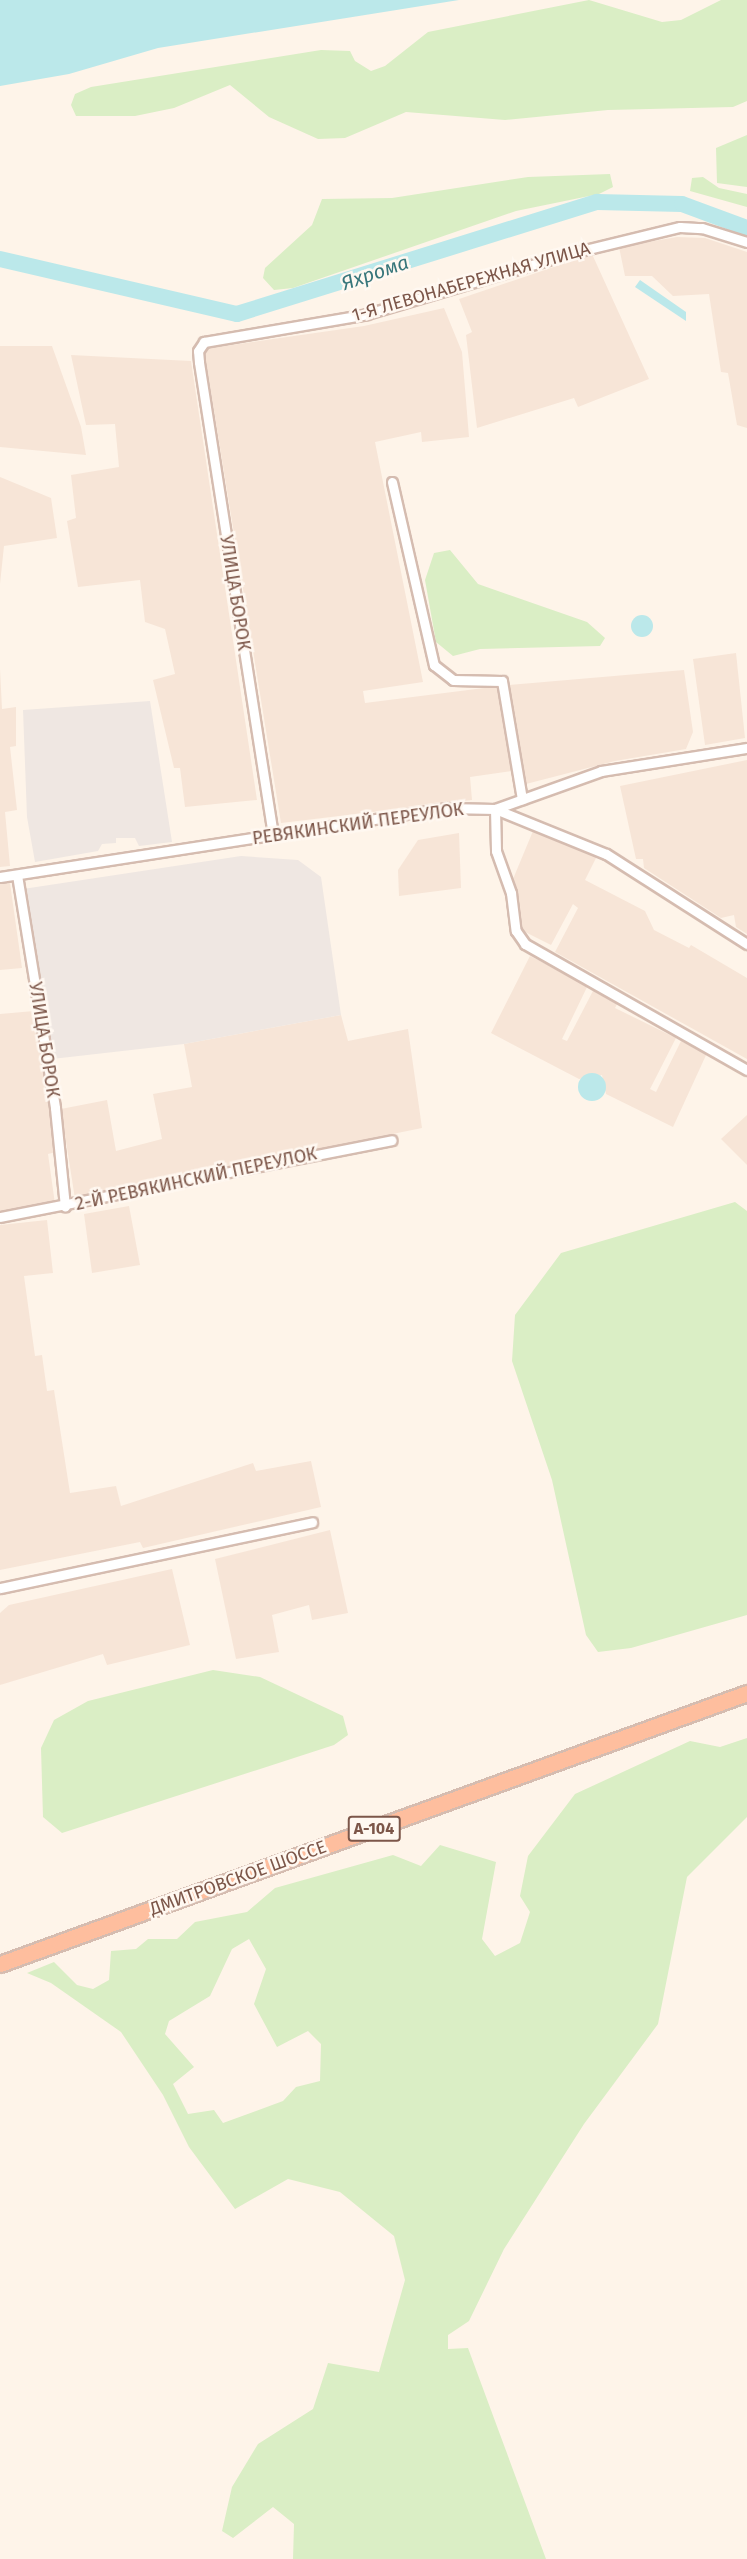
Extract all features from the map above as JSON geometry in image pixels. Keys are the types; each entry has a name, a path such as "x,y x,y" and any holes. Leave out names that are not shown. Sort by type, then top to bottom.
{"highway":[{"name":"ДМИТРОВСКОЕ ШОССЕ","path":"0,1964 747,1693"}],"street":[{"name":"1-Я ЛЕВОНАБЕРЕЖНАЯ УЛИЦА","path":"198,351 215,337 367,314 568,254 680,227 702,228 747,242"},
{"name":"УЛИЦА БОРОК","path":"198,351 273,835"},
{"path":"392,482 434,665 453,680 502,681 522,799"},
{"name":"РЕВЯКИНСКИЙ ПЕРЕУЛОК","path":"0,878 447,808 495,809 601,771 747,748"},
{"path":"747,944 606,854 495,809 496,851 510,893 516,931 525,944 747,1070"},
{"name":"УЛИЦА БОРОК","path":"16,875 55,1108 65,1206"},
{"name":"2-Й РЕВЯКИНСКИЙ ПЕРЕУЛОК","path":"0,1217 391,1140"},
{"path":"0,1588 312,1522"}],"shaded area":[{"path":"677,237 705,238 747,252 747,428 737,425 728,373 721,372 709,294 673,296 652,276 625,276 619,247"},
{"path":"592,254 649,379 578,407 574,398 477,428 466,335 472,332 459,299"},
{"path":"444,308 462,352 469,437 422,442 421,432 375,442 423,682 363,691 365,703 500,686 512,771 470,777 472,800 281,823 204,349 364,326"},
{"path":"0,346 52,346 81,427 86,455 0,447"},
{"path":"71,355 191,361 257,800 185,807 180,768 174,768 153,680 175,674 165,629 145,622 140,580 78,587 67,521 76,518 71,475 119,467 115,424 86,425"},
{"path":"0,477 51,498 57,538 4,546 0,584"},
{"path":"736,653 745,738 705,745 693,659"},
{"path":"0,669 2,709 16,707 16,746 10,747 17,810 5,812 10,866 0,867"},
{"path":"684,670 693,732 686,749 615,761 526,784 509,685"},
{"path":"150,701 172,842 139,846 135,838 116,838 116,843 102,844 98,851 35,862 27,817 23,710"},
{"path":"747,760 747,934 736,927 734,915 721,918 644,868 643,859 636,859 620,786"},
{"path":"533,831 597,856 585,880 645,911 654,930 689,948 691,945 747,978 747,1059 555,952 578,908 573,904 551,945 521,930 513,879"},
{"path":"459,833 461,888 399,896 398,870 418,840"},
{"path":"241,856 298,860 321,877 341,1015 184,1044 52,1059 23,889"},
{"path":"10,883 22,968 0,970 0,884"},
{"path":"530,956 588,985 562,1039 567,1041 594,989 618,1002 615,1008 676,1038 650,1089 656,1092 681,1041 707,1053 673,1127 606,1094 602,1075 579,1079 491,1033"},
{"path":"34,1011 56,1152 48,1154 55,1204 0,1212 0,1014"},
{"path":"341,1015 348,1041 408,1029 422,1128 75,1199 61,1109 107,1100 116,1151 162,1139 153,1094 192,1087 184,1044"},
{"path":"747,1115 747,1165 721,1139"},
{"path":"129,1206 140,1265 92,1273 84,1214"},
{"path":"47,1220 53,1273 24,1276 35,1356 42,1355 47,1391 54,1390 70,1493 116,1486 121,1506 253,1463 256,1471 311,1461 321,1507 143,1548 140,1542 0,1570 0,1225"},
{"path":"330,1530 348,1613 312,1620 309,1605 272,1615 279,1652 236,1659 215,1559"},
{"path":"172,1569 190,1645 107,1665 103,1654 0,1685 0,1613 9,1605"}],"green space":[{"path":"589,0 662,22 681,20 721,0 747,0 747,101 733,107 608,110 505,120 406,112 345,138 318,139 269,117 230,85 174,108 135,116 76,116 71,105 75,94 91,87 321,50 350,51 355,61 371,71 385,66 428,32"},
{"path":"747,135 747,187 717,183 716,148"},
{"path":"610,174 613,187 599,194 516,211 293,288 274,290 263,278 265,268 312,225 322,199 392,198 528,177"},
{"path":"703,177 719,188 747,194 747,207 690,191 692,178"},
{"path":"450,550 478,584 587,622 605,638 600,646 480,649 453,656 436,642 425,580 434,553"},
{"path":"735,1202 747,1211 747,1615 631,1648 598,1652 586,1635 552,1480 512,1361 515,1315 561,1253"},
{"path":"213,1670 260,1677 343,1716 348,1735 334,1745 62,1833 43,1817 41,1748 54,1720 88,1701"},
{"path":"747,1738 747,1817 687,1877 658,2024 584,2124 504,2249 469,2321 448,2335 448,2349 468,2348 546,2559 293,2559 294,2524 273,2507 233,2538 222,2531 232,2487 258,2444 313,2409 328,2363 379,2372 405,2280 394,2236 340,2192 288,2179 235,2209 189,2147 163,2095 121,2032 51,1983 27,1973 54,1962 77,1985 93,1989 109,1980 111,1951 136,1949 148,1939 177,1939 195,1922 247,1912 275,1888 393,1855 421,1866 440,1845 496,1862 482,1939 495,1956 520,1943 530,1912 520,1896 528,1856 575,1794 690,1741 720,1747","holes":["249,1939 266,1969 254,2004 277,2047 308,2031 321,2044 320,2081 296,2087 283,2101 223,2123 214,2110 188,2114 173,2084 194,2067 165,2034 169,2021 210,1996 232,1949"]}],"water":[{"path":"0,0 459,0 158,48 69,74 0,86"},
{"path":"640,280 686,312 686,321 635,287"},
{"path":"642,615 650,618 653,626 650,634 642,637 634,634 631,626 634,618"},
{"path":"592,1073 602,1077 606,1087 602,1097 592,1101 582,1097 578,1087 582,1077"}],"waterway":[{"name":"Яхрома","path":"0,259 237,314 597,202 682,204 747,228"}]}
